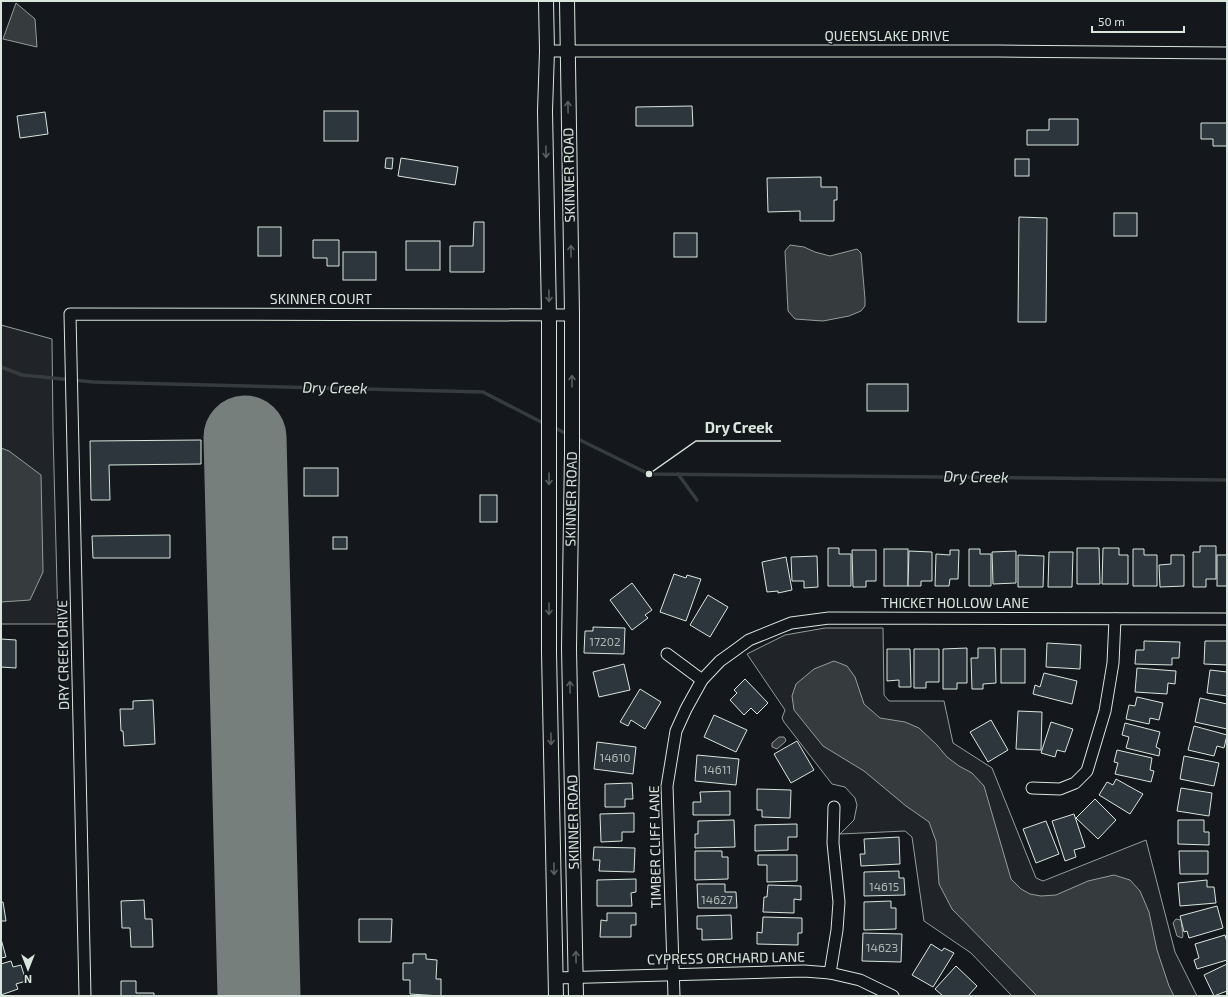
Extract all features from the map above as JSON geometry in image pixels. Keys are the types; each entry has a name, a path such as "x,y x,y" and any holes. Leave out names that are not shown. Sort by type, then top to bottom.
{"street":[{"name":"SKINNER ROAD","path":"546,1 547,51 545,111 550,440 549,652 556,996"},
{"name":"SKINNER ROAD","path":"567,1 572,315 572,453 569,648 576,996"},
{"name":"QUEENSLAKE DRIVE","path":"547,51 999,51 1227,53"},
{"name":"SKINNER COURT","path":"70,314 572,315"},
{"name":"DRY CREEK DRIVE","path":"70,314 85,996"},
{"name":"THICKET HOLLOW LANE","path":"702,680 720,661 749,640 791,623 829,618 1227,619"},
{"path":"1032,788 1060,789 1075,783 1087,770 1105,711 1113,663 1115,619"},
{"path":"667,654 702,680"},
{"name":"TIMBER CLIFF LANE","path":"674,996 667,786 676,731 702,680"},
{"path":"830,973 837,930 839,902 833,843 834,807"},
{"name":"CYPRESS ORCHARD LANE","path":"556,978 804,971 830,973 860,980 893,996"}],"shaded area":[{"path":"16,3 35,19 37,47 3,39"},
{"path":"790,245 804,247 830,256 857,249 861,253 865,299 865,306 861,311 849,316 823,321 795,319 788,311 785,251"},
{"path":"1,325 52,339 58,624 1,624"},
{"path":"1,448 9,451 41,475 43,572 30,600 1,602"},
{"path":"825,628 883,628 884,695 889,701 944,701 953,743 992,768 1036,878 1043,881 1146,840 1175,952 1197,996 1012,996 971,953 924,921 912,837 905,831 840,834 854,820 857,805 855,798 845,787 832,784 784,722 782,718 785,710 747,654 785,635"},
{"path":"834,661 847,666 855,677 864,704 880,718 905,722 919,728 947,757 972,773 984,786 1011,879 1021,889 1030,894 1041,896 1056,895 1088,881 1114,875 1130,880 1140,891 1149,912 1157,950 1169,986 1174,996 1037,996 952,909 939,884 936,841 929,822 906,806 864,771 823,746 794,710 792,696 796,684 814,669"},
{"path":"779,737 784,737 786,740 785,742 777,749 772,747 772,743"},
{"path":"1176,919 1181,920 1182,938 1177,936 1173,923"}],"building":[{"path":"692,106 693,126 636,126 636,107"},
{"path":"324,111 358,111 358,141 324,141"},
{"path":"45,112 48,134 20,138 17,116"},
{"path":"1049,119 1078,119 1078,145 1027,145 1027,130 1049,130"},
{"path":"1201,123 1227,123 1227,146 1213,146 1213,139 1201,139"},
{"path":"386,158 393,158 392,169 385,168"},
{"path":"401,158 458,167 455,185 398,176"},
{"path":"1015,159 1029,159 1029,176 1015,176"},
{"path":"821,177 821,187 837,187 837,200 834,200 834,221 800,221 800,211 768,212 767,178"},
{"path":"1114,213 1137,213 1137,236 1114,236"},
{"path":"1019,217 1047,218 1046,322 1018,322"},
{"path":"474,222 484,222 484,272 450,272 450,246 473,246"},
{"path":"258,227 281,227 281,256 258,256"},
{"path":"674,233 697,233 697,257 674,257"},
{"path":"313,240 339,240 339,266 327,266 327,258 313,258"},
{"path":"406,241 440,241 440,270 406,270"},
{"path":"343,252 376,252 376,280 343,280"},
{"path":"867,384 908,384 908,411 867,411"},
{"path":"201,440 201,464 109,465 110,500 91,500 90,441"},
{"path":"304,468 338,468 338,496 304,496"},
{"path":"480,495 497,495 497,522 480,522"},
{"path":"170,535 170,558 93,558 92,536"},
{"path":"333,537 347,537 347,549 333,549"},
{"path":"1200,546 1216,546 1216,579 1206,579 1206,587 1193,587 1193,552 1200,552"},
{"path":"828,548 839,548 839,554 851,554 851,586 828,586"},
{"path":"1077,548 1099,548 1100,584 1077,584"},
{"path":"1103,548 1119,548 1119,555 1128,555 1128,584 1102,584"},
{"path":"884,549 908,549 908,586 884,586"},
{"path":"969,549 980,549 980,554 991,554 991,586 969,586"},
{"path":"1133,549 1144,549 1144,555 1157,555 1157,586 1133,586"},
{"path":"852,550 876,550 876,581 866,581 866,587 853,587"},
{"path":"950,550 959,550 958,579 950,579 949,586 935,586 936,554 950,555"},
{"path":"909,551 932,552 932,581 921,581 921,586 908,586"},
{"path":"1016,551 1016,583 993,584 992,552"},
{"path":"1049,552 1073,552 1072,587 1048,587"},
{"path":"1018,555 1044,556 1043,587 1018,587"},
{"path":"1171,555 1184,555 1184,586 1160,587 1159,565 1171,564"},
{"path":"1217,555 1227,555 1227,586 1217,586"},
{"path":"817,556 818,587 804,588 804,581 792,581 791,557"},
{"path":"786,557 792,590 778,593 778,591 767,592 762,562"},
{"path":"674,574 686,578 687,575 701,579 686,621 660,612"},
{"path":"632,583 652,610 645,615 648,618 632,630 610,600"},
{"path":"708,595 728,607 710,637 690,625"},
{"path":"593,627 625,628 624,654 584,653 585,631 593,631"},
{"path":"1,639 16,640 16,668 1,667"},
{"path":"1144,641 1180,642 1179,658 1172,658 1172,665 1135,664 1136,650 1144,650"},
{"path":"1205,641 1227,641 1227,665 1204,664"},
{"path":"1047,643 1081,645 1080,669 1046,667"},
{"path":"967,648 967,683 957,683 957,689 943,689 943,649"},
{"path":"978,648 995,648 996,683 983,684 983,689 972,689 971,658 978,658"},
{"path":"887,649 910,649 911,687 899,687 899,680 887,681"},
{"path":"914,649 939,649 939,682 926,682 926,688 914,688"},
{"path":"1001,649 1025,649 1025,683 1001,683"},
{"path":"624,664 630,690 599,697 593,672"},
{"path":"1137,668 1176,671 1175,684 1168,683 1167,694 1135,692"},
{"path":"1210,670 1227,672 1227,696 1207,693"},
{"path":"1044,673 1077,681 1072,704 1033,694 1035,685 1040,687"},
{"path":"745,679 768,703 757,714 751,708 744,715 730,700 737,693 734,690"},
{"path":"640,689 661,702 645,729 631,720 628,726 620,722"},
{"path":"1137,697 1163,703 1159,720 1150,718 1149,724 1126,719 1129,705 1135,706"},
{"path":"1200,698 1227,704 1227,729 1195,722"},
{"path":"153,700 155,744 124,746 123,731 121,731 120,709 133,709 133,701"},
{"path":"1018,711 1042,712 1041,750 1016,749"},
{"path":"714,715 747,730 736,752 704,737"},
{"path":"991,720 1008,750 988,762 970,732"},
{"path":"1051,722 1073,729 1065,752 1057,750 1055,757 1041,753"},
{"path":"1125,723 1160,732 1156,747 1160,749 1159,756 1126,748 1129,737 1122,735"},
{"path":"1194,726 1227,735 1224,748 1217,746 1214,756 1188,750"},
{"path":"797,741 814,770 791,783 774,754"},
{"path":"597,742 636,747 633,774 594,769"},
{"path":"1117,750 1152,758 1150,770 1154,771 1151,782 1115,774 1118,763 1114,762"},
{"path":"697,755 739,759 736,785 695,781"},
{"path":"1184,756 1219,763 1214,786 1180,779"},
{"path":"1116,779 1143,794 1130,814 1099,795 1107,782 1113,785"},
{"path":"632,783 633,799 625,799 625,807 605,807 605,784"},
{"path":"1181,788 1212,793 1209,816 1177,811"},
{"path":"757,789 791,790 790,818 762,817 762,810 757,810"},
{"path":"730,791 730,815 693,815 693,802 701,802 700,792"},
{"path":"1095,799 1116,820 1098,839 1076,818"},
{"path":"634,813 634,832 622,832 622,841 601,842 600,814"},
{"path":"1074,814 1085,847 1074,850 1076,857 1065,861 1052,821"},
{"path":"734,820 735,847 695,848 695,834 698,834 698,821"},
{"path":"1178,820 1204,820 1204,832 1209,832 1209,845 1178,844"},
{"path":"1046,821 1059,854 1036,863 1023,829"},
{"path":"797,824 797,837 788,837 788,850 755,851 755,825"},
{"path":"899,837 900,864 861,866 860,854 865,854 864,839"},
{"path":"594,847 635,848 634,872 599,871 600,860 593,860"},
{"path":"695,851 722,851 722,857 728,857 728,879 695,880"},
{"path":"1179,851 1208,851 1208,874 1180,874"},
{"path":"758,855 797,855 797,881 767,882 767,865 758,865"},
{"path":"899,871 899,878 904,878 905,895 864,896 864,872"},
{"path":"636,879 636,892 631,893 632,906 597,906 597,880"},
{"path":"1207,880 1207,887 1214,887 1216,903 1180,906 1178,883"},
{"path":"697,884 725,884 725,892 736,892 737,908 698,908"},
{"path":"768,885 801,886 801,900 794,899 794,913 763,912 764,897 767,897"},
{"path":"144,900 145,919 152,919 153,947 131,947 130,928 122,928 121,901"},
{"path":"891,901 891,908 896,908 896,929 864,930 864,902"},
{"path":"1,902 3,902 6,921 1,921"},
{"path":"1217,906 1223,928 1189,938 1187,931 1184,932 1180,916"},
{"path":"607,913 636,913 636,925 631,925 631,937 600,937 601,920 607,921"},
{"path":"731,915 732,939 702,940 702,929 697,929 697,916"},
{"path":"763,917 802,918 802,933 798,933 798,945 757,944 757,932 762,933"},
{"path":"359,919 392,919 391,942 359,942"},
{"path":"863,933 902,934 901,962 862,961"},
{"path":"1225,935 1227,942 1227,960 1197,969 1194,960 1199,958 1195,944"},
{"path":"1,939 6,957 1,958"},
{"path":"931,944 942,951 944,948 954,953 933,987 912,975"},
{"path":"413,954 426,954 426,959 437,960 436,979 441,979 441,996 410,994 410,980 403,980 403,963 413,963"},
{"path":"11,961 13,967 21,965 26,981 16,984 18,989 1,995 1,964"},
{"path":"1227,964 1227,991 1214,996 1204,975"},
{"path":"956,966 977,986 968,996 943,996 935,989"},
{"path":"121,981 136,981 136,993 154,993 154,996 121,996"}],"waterway":[{"name":"Dry Creek","path":"1,367 22,375 93,382 483,392 545,424"},
{"name":"Dry Creek","path":"553,427 569,435"},
{"name":"Dry Creek","path":"576,438 649,474 1227,480"},
{"path":"678,474 697,500"}],"runway":[{"path":"245,437 259,996"}],"place":[{"name":"Dry Creek","path":"649,474"}]}
